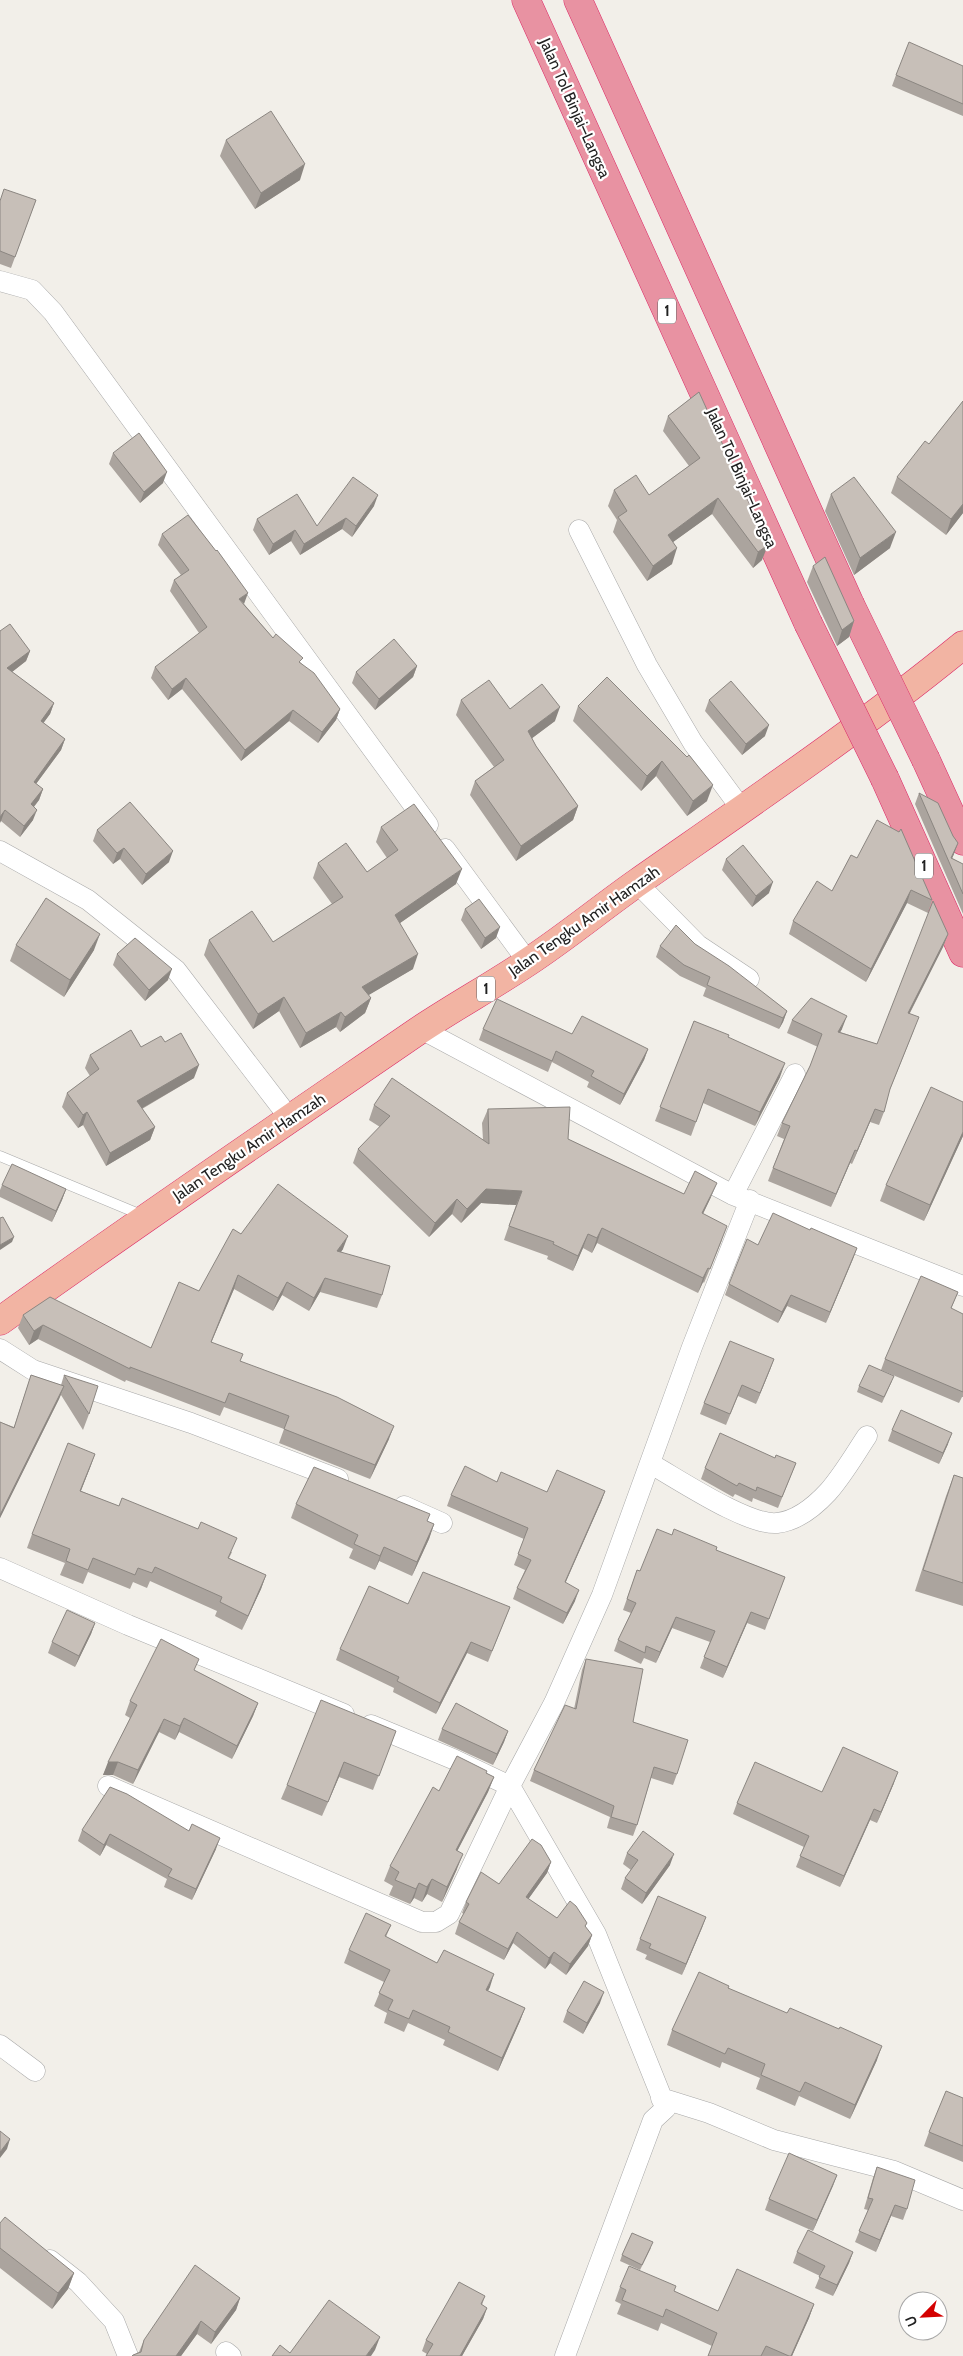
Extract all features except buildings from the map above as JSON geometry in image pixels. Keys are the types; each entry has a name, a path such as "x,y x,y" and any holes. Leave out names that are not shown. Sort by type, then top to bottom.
{"highway":[{"name":"Jalan Tol Binjai–Langsa","path":"526,0 808,623 885,779 963,953"},
{"path":"578,0 850,604 963,841"},
{"name":"Jalan Tengku Amir Hamzah","path":"0,1321 145,1217 291,1120 421,1029 528,962 637,883 743,811 963,645"}],"street":[{"path":"0,281 32,290 53,312 528,962"},
{"path":"579,530 646,665 693,743 743,811"},
{"path":"0,851 88,900 176,970 291,1120"},
{"path":"637,883 698,945 748,979"},
{"path":"421,1029 742,1198 963,1286"},
{"path":"108,1786 393,1911 429,1923 449,1914 510,1786 554,1703 602,1596 651,1464 742,1198 795,1074"},
{"path":"0,1349 33,1370 191,1423 355,1485"},
{"path":"651,1464 735,1511 759,1520 776,1523 798,1517 829,1491 867,1436"},
{"path":"390,1500 442,1523"},
{"path":"0,1568 128,1624 453,1759 510,1786 596,1934 666,2108"},
{"path":"0,2045 35,2071"},
{"path":"666,2108 661,2098 710,2113 774,2140 894,2171 963,2200"},
{"path":"565,2356 653,2120 658,2113 666,2108"},
{"path":"38,2250 78,2282 114,2321 128,2356"}],"lane":[{"path":"0,1156 145,1217"}]}
